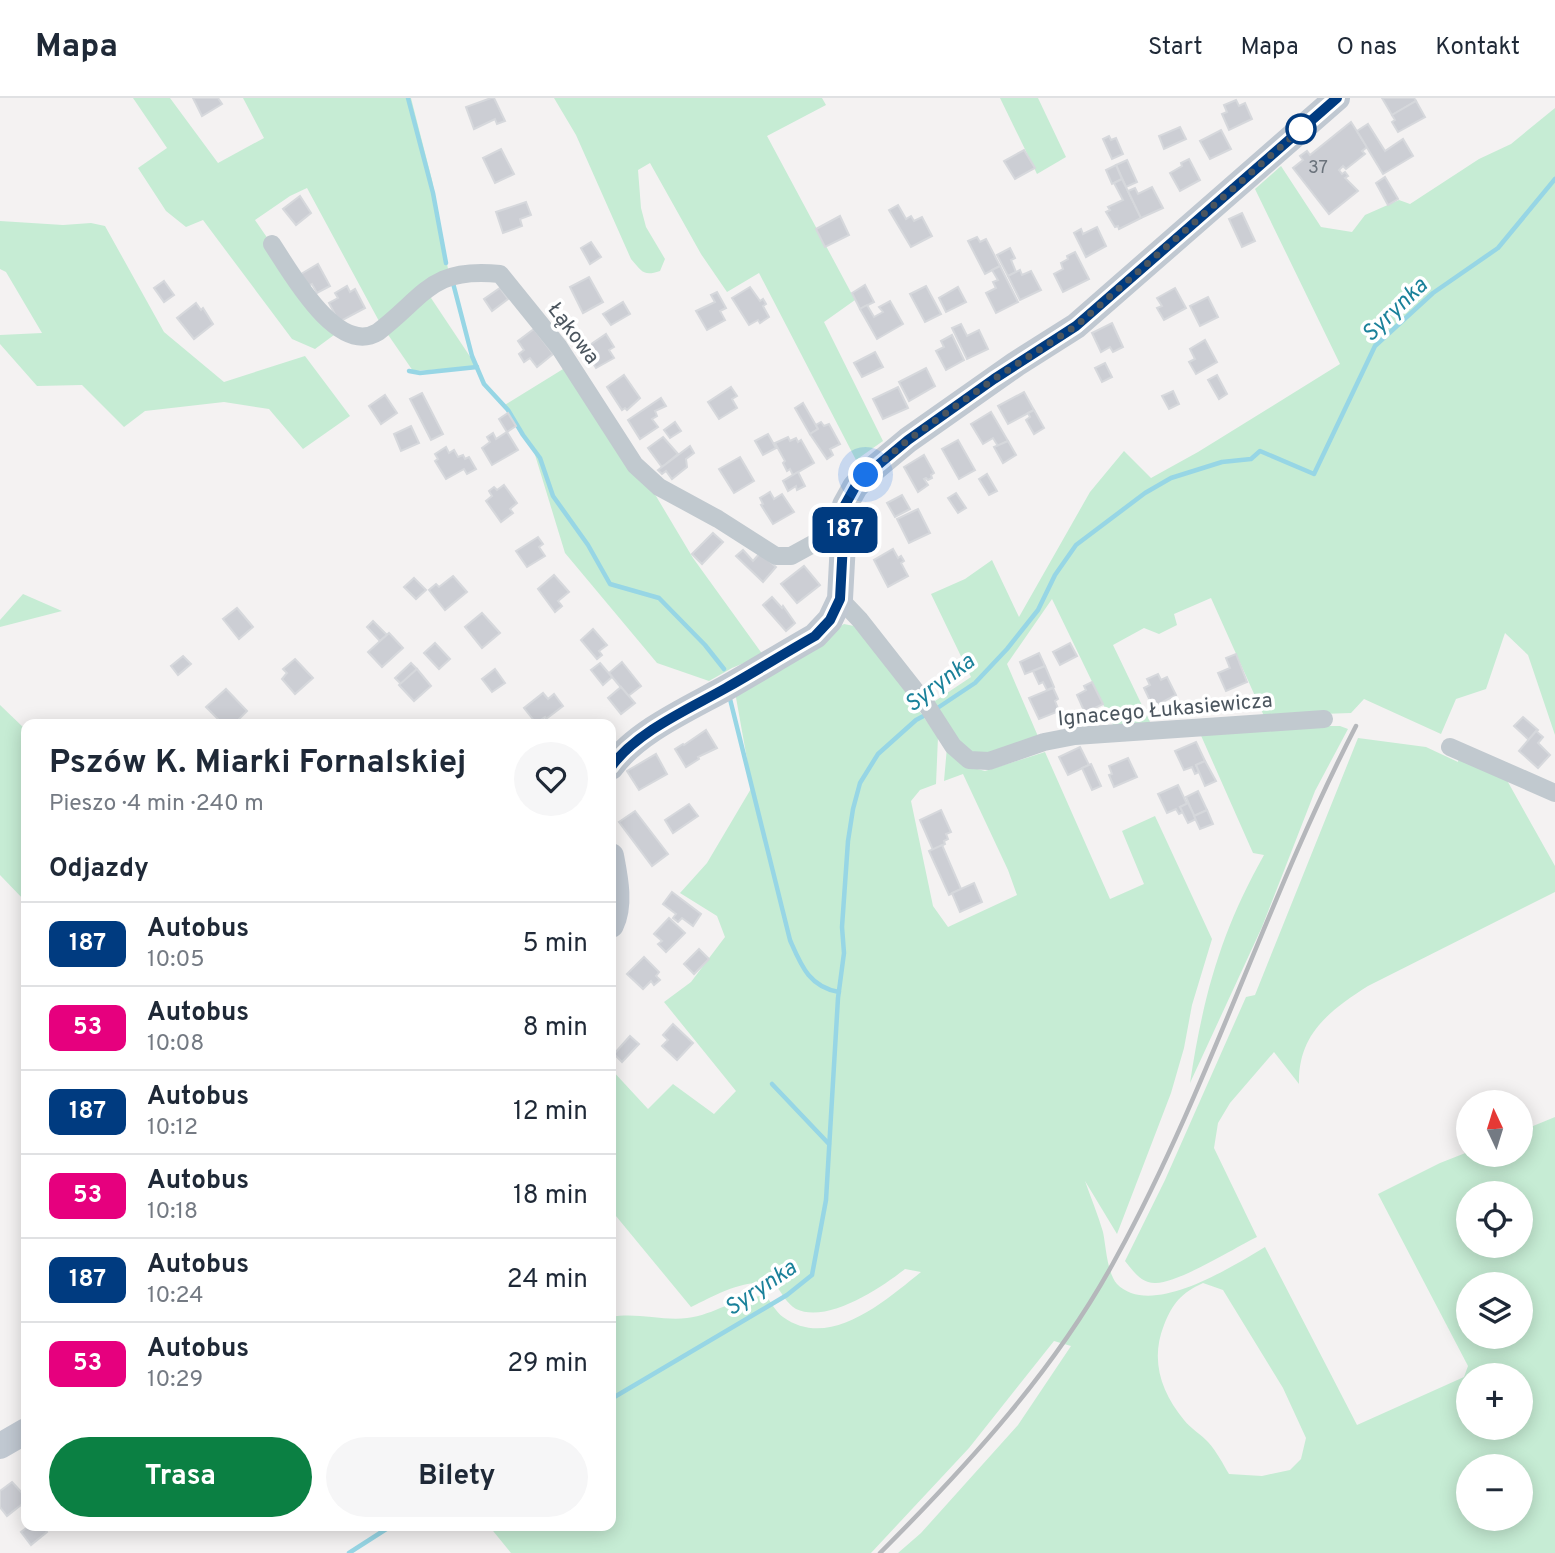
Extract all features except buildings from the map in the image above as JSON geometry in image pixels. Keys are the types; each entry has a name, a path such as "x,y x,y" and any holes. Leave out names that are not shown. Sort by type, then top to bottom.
{"street":[{"path":"616,761 625,750 673,717 815,636 830,620 840,599 845,505 855,487 866,475 908,440 994,379 1076,326 1337,98"},
{"name":"Łąkowa","path":"272,244 310,300 330,323 357,335 373,335 378,332 428,287 450,276 484,272 500,274 559,346 635,466 659,487 718,519 776,556 791,556 822,539 844,540"},
{"name":"Ignacego Łukasiewicza","path":"840,599 860,620 926,704 960,755 969,760 979,762 1005,757 1044,742 1075,736 1324,719"},
{"path":"1450,747 1555,793"},
{"path":"0,1446 21,1434"}],"green space":[{"path":"133,98 170,98 218,163 264,138 243,98 411,98 432,180 448,269 431,298 477,367 413,371 380,323 307,188 255,220 334,335 315,349 292,339 203,220 186,227 166,211 138,168 167,148"},
{"path":"554,98 822,98 826,105 767,136 855,300 824,322 883,441 856,460 759,273 727,292 701,254 650,163 638,170 641,208 646,227 665,259 660,271 646,273 641,270 631,259 576,135"},
{"path":"1000,98 1038,98 1066,157 1037,174"},
{"path":"1555,108 1555,735 1528,655 1505,633 1486,689 1456,699 1441,734 1364,699 1351,713 1264,716 1211,598 1174,614 1177,625 1159,634 1144,628 1113,645 1151,724 1114,727 1052,599 1007,664 1040,741 982,754 965,748 932,703 971,677 931,594 965,579 992,560 1019,617 1090,492 1124,451 1151,478 1340,364 1255,189 1281,166 1321,227 1352,232 1365,215 1399,200 1410,204 1479,159 1511,144"},
{"path":"0,221 63,225 91,223 105,226 164,332 224,382 305,356 350,416 303,449 269,409 224,402 145,411 124,427 82,385 37,386 0,344 0,335 42,333 6,272 0,269"},
{"path":"568,366 608,435 656,496 693,558 763,655 709,681 657,663 565,553 532,445 503,406"},
{"path":"23,594 62,611 0,627 0,620"},
{"path":"844,624 859,627 938,737 936,784 920,790 911,801 933,906 948,927 1017,895 963,774 944,781 947,747 962,765 985,771 1045,752 1110,899 1144,884 1122,831 1155,816 1212,939 1192,1005 1184,1048 1171,1093 1117,1234 1085,1181 1103,1232 1111,1273 1117,1284 1132,1293 1150,1296 1170,1293 1213,1276 1265,1247 1357,1425 1456,1381 1456,1440 1533,1440 1533,1363 1466,1363 1459,1349 1533,1349 1533,1272 1456,1272 1456,1343 1378,1194 1456,1157 1456,1167 1533,1167 1533,1126 1555,1117 1555,1553 898,1553 921,1533 1018,1425 1071,1346 1054,1341 969,1448 871,1553 511,1553 493,1531 616,1531 616,1316 687,1318 746,1299 766,1296 783,1317 801,1326 819,1328 856,1318 891,1296 921,1272 905,1269 853,1302 823,1312 796,1309 775,1284 764,1283 732,1288 691,1307 616,1216 616,1074 648,1109 673,1084 714,1114 736,1091 664,1002 691,982 725,937 717,916 680,893 707,863 752,787 735,692","holes":["1203,1283 1223,1290 1283,1388 1306,1438 1301,1459 1290,1470 1262,1476 1229,1474 1211,1446 1176,1409 1164,1387 1158,1351 1164,1325 1174,1305 1183,1295"]},
{"path":"0,705 21,725 21,897 0,875"},
{"path":"1340,726 1348,729 1315,791 1262,927 1190,1083 1201,1022 1216,965 1236,911 1264,855 1253,853 1199,731"},
{"path":"1358,738 1426,747 1458,762 1459,757 1504,775 1555,866 1555,892 1368,986 1341,1005 1318,1026 1310,1038 1300,1066 1299,1084 1274,1052 1230,1103 1218,1123 1214,1148 1257,1237 1177,1278 1155,1283 1146,1281 1125,1261 1165,1180 1246,997 1255,995"}],"waterway":[{"path":"408,98 433,193 446,263"},
{"name":"Syrynka","path":"936,709 975,683 1007,649 1038,610 1055,575 1076,545 1145,493 1171,478 1222,462 1251,459 1260,451 1314,474 1375,346 1433,293 1498,248 1555,179"},
{"path":"453,283 472,356 484,384 508,410 540,458 553,496 588,545 610,584 659,598 705,645 724,669"},
{"path":"409,371 420,373 477,367"},
{"path":"730,699 790,940 807,974 820,985 839,992"},
{"name":"Syrynka","path":"616,1396 787,1295 812,1275 826,1200 838,998 844,953 842,927 853,809 860,783 878,754 916,720 929,713"},
{"path":"772,1084 829,1144"},
{"name":"Syrynka","path":"349,1553 383,1531"}],"railway":[{"path":"880,1553 946,1485 1039,1376 1067,1337 1117,1256 1181,1126 1294,857 1356,726"}],"bus line":[{"name":"187","path":"616,759 673,717 815,636 830,620 840,599 845,505 855,487 866,475 908,440 1016,364 1076,326 1337,98"}],"route":[{"path":"866,475 908,440 1016,364 1076,326 1301,129"}]}
